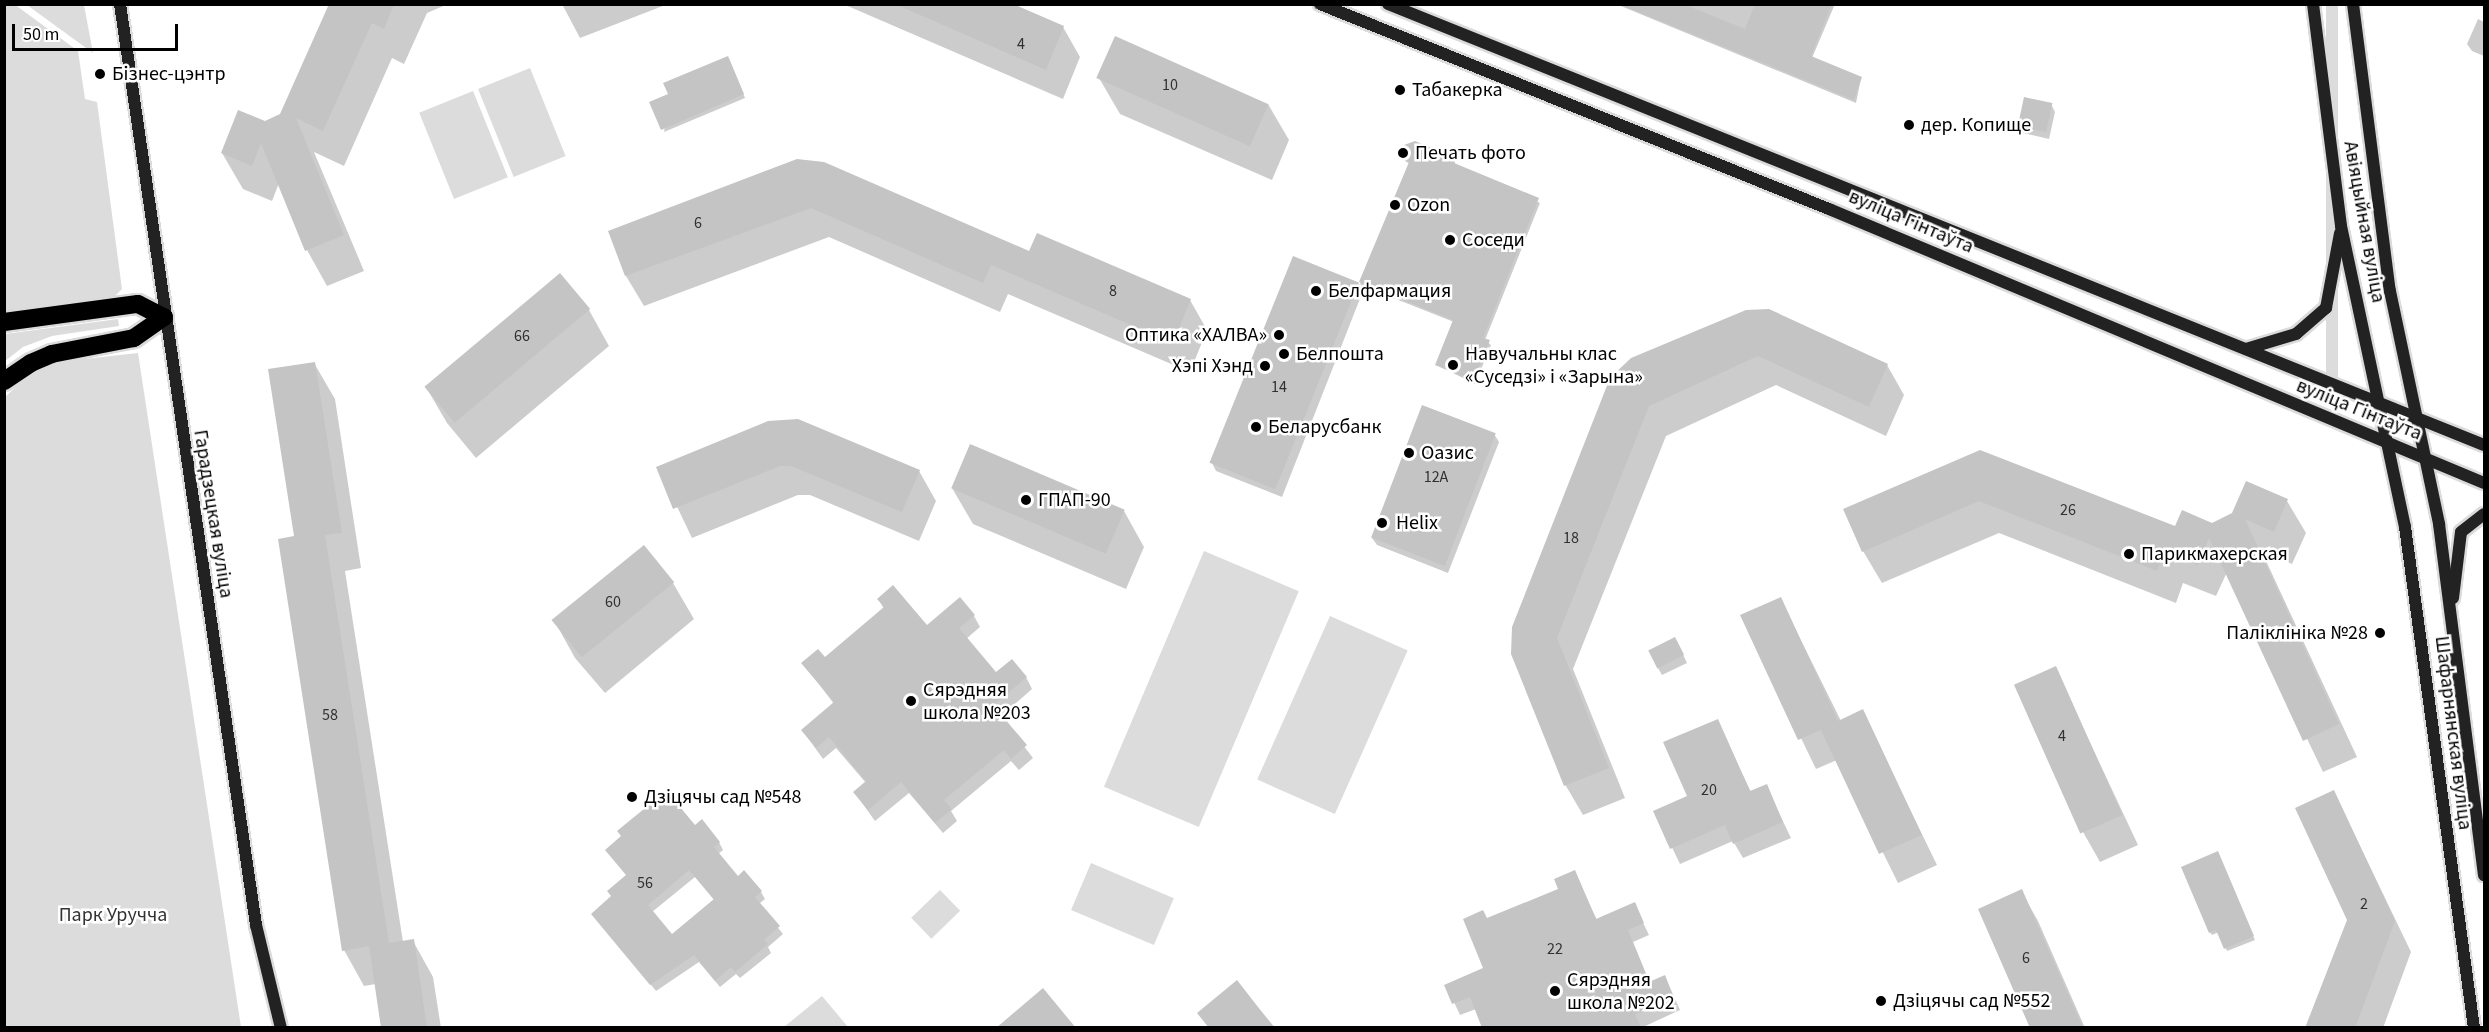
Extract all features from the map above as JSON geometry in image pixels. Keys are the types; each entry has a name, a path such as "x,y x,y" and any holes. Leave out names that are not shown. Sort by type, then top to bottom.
{"highway":[{"path":"4,322 138,304 164,316 134,338 52,354 31,363 4,381"}],"main road":[{"name":"Гарадзецкая вуліца","path":"120,4 164,316 256,925 281,1028"},
{"name":"вуліца Гінтаўта","path":"1320,4 1829,209 2484,483"},
{"name":"вуліца Гінтаўта","path":"1388,4 1991,249 2484,445"},
{"name":"Авіяцыйная вуліца","path":"2313,4 2341,226 2390,444"},
{"name":"Авіяцыйная вуліца","path":"2353,4 2390,291 2415,418"},
{"path":"2246,349 2296,334 2326,308 2341,226"},
{"name":"Шафарнянская вуліца","path":"2415,418 2439,524 2484,875"},
{"name":"Шафарнянская вуліца","path":"2390,444 2418,615 2474,1028"},
{"path":"2451,614 2461,532 2484,514"}],"green space":[{"path":"14,4 78,51 85,99 97,102 122,289 113,298 5,312 4,5"},
{"path":"27,5 84,5 93,53"},
{"path":"2326,5 2338,5 2338,381 2326,381"},
{"path":"530,68 566,156 514,177 478,89"},
{"path":"473,91 508,177 454,199 419,113"},
{"path":"118,319 119,326 52,336 23,347 5,361 5,334"},
{"name":"Парк Уручча","path":"138,353 241,1027 5,1028 5,397 21,382 57,362"},
{"path":"1204,551 1299,591 1199,827 1104,787"},
{"path":"1330,616 1408,651 1335,814 1257,780"},
{"path":"1091,863 1174,898 1154,945 1071,910"},
{"path":"940,890 960,911 931,939 911,918"},
{"path":"822,996 848,1027 784,1027"}],"building":[{"path":"329,4 394,4 384,29 372,23 323,131 296,118 344,235 305,251 261,143 252,166 221,153 238,110 265,121 280,114"},
{"path":"895,4 1013,4 1064,26 1046,70"},
{"path":"1683,4 1745,29 1755,4 1832,4 1811,56 1862,77 1854,100 1621,5"},
{"path":"1115,36 1268,104 1250,146 1096,78"},
{"path":"728,56 744,94 661,130 649,102 668,94 663,83"},
{"path":"2024,97 2052,103 2046,132 2018,126"},
{"name":"Соседи","path":"1415,141 1456,158 1454,163 1539,198 1483,338 1490,340 1473,381 1435,365 1453,320 1359,282 1409,162 1399,158 1404,145"},
{"path":"797,159 824,162 1029,251 1037,233 1191,299 1173,343 991,265 983,283 811,208 625,276 608,231"},
{"path":"1293,256 1359,283 1275,489 1209,463"},
{"path":"560,273 590,309 455,423 424,387"},
{"path":"1769,309 1888,364 1869,407 1758,356 1649,406 1557,638 1609,768 1564,786 1511,654 1512,627 1610,378 1631,358 1746,310"},
{"path":"315,362 342,533 325,535 389,943 414,939 427,1028 381,1028 369,946 342,951 278,539 294,536 268,369"},
{"path":"1422,405 1496,433 1445,566 1371,538"},
{"path":"798,419 920,470 902,512 791,466 780,466 673,509 656,467 768,421"},
{"path":"970,444 1125,510 1106,554 951,488"},
{"path":"1980,450 2175,526 2182,510 2212,523 2232,513 2246,481 2288,499 2274,532 2245,519 2339,724 2303,741 2209,538 2198,565 2165,551 2157,571 1979,501 1862,552 1843,509"},
{"path":"644,545 674,582 582,657 552,620"},
{"path":"893,585 927,625 960,597 975,615 959,628 996,672 1012,659 1027,677 993,705 1027,745 1011,759 1004,750 944,800 952,809 935,823 901,782 868,810 853,792 866,781 829,737 816,748 801,730 834,702 801,663 818,649 825,657 884,607 877,599"},
{"path":"1781,597 1838,721 1863,709 1922,835 1879,854 1821,730 1798,740 1740,615"},
{"path":"1675,637 1684,655 1657,668 1648,651"},
{"path":"2056,666 2122,815 2080,834 2014,685"},
{"path":"1718,719 1750,791 1767,784 1783,822 1733,844 1725,825 1670,849 1653,811 1687,796 1663,742"},
{"path":"2334,790 2395,921 2355,1028 2305,1028 2347,920 2295,808"},
{"path":"670,795 695,825 702,819 720,842 714,847 738,876 744,870 762,891 755,897 780,926 764,940 768,944 735,972 731,967 715,981 694,955 650,985 591,914 611,896 607,891 626,875 605,850 621,836 617,831 650,804 654,809","holes":["689,870 714,899 672,934 648,905"]},
{"path":"2218,851 2254,936 2224,949 2216,930 2209,933 2181,867"},
{"path":"1575,870 1596,919 1635,902 1644,923 1628,930 1649,982 1665,975 1674,998 1635,1014 1641,1028 1482,1028 1470,997 1452,1004 1444,985 1483,968 1463,919 1483,910 1487,918 1558,889 1554,879"},
{"path":"2022,889 2083,1028 2030,1028 1978,909"},
{"path":"1237,980 1275,1028 1209,1028 1197,1013"},
{"path":"1043,988 1076,1028 996,1028"}],"place":[{"name":"Бізнес-цэнтр","path":"100,74"},
{"name":"Табакерка","path":"1400,90"},
{"name":"дер. Копище","path":"1909,125"},
{"name":"Печать фото","path":"1403,153"},
{"name":"Ozon","path":"1395,205"},
{"name":"Соседи","path":"1450,240"},
{"name":"Белфармация","path":"1316,291"},
{"name":"Оптика «ХАЛВА»","path":"1279,335"},
{"name":"Белпошта","path":"1284,354"},
{"name":"Навучальны клас «Суседзі» і «Зарына»","path":"1453,365"},
{"name":"Хэпі Хэнд","path":"1265,366"},
{"name":"Беларусбанк","path":"1256,427"},
{"name":"Оазис","path":"1409,453"},
{"name":"ГПАП-90","path":"1026,500"},
{"name":"Helix","path":"1382,523"},
{"name":"Парикмахерская","path":"2129,554"},
{"name":"Паліклініка №28","path":"2380,633"},
{"name":"Сярэдняя школа №203","path":"911,701"},
{"name":"Дзіцячы сад №548","path":"632,797"},
{"name":"Сярэдняя школа №202","path":"1555,991"},
{"name":"Дзіцячы сад №552","path":"1881,1001"}]}
